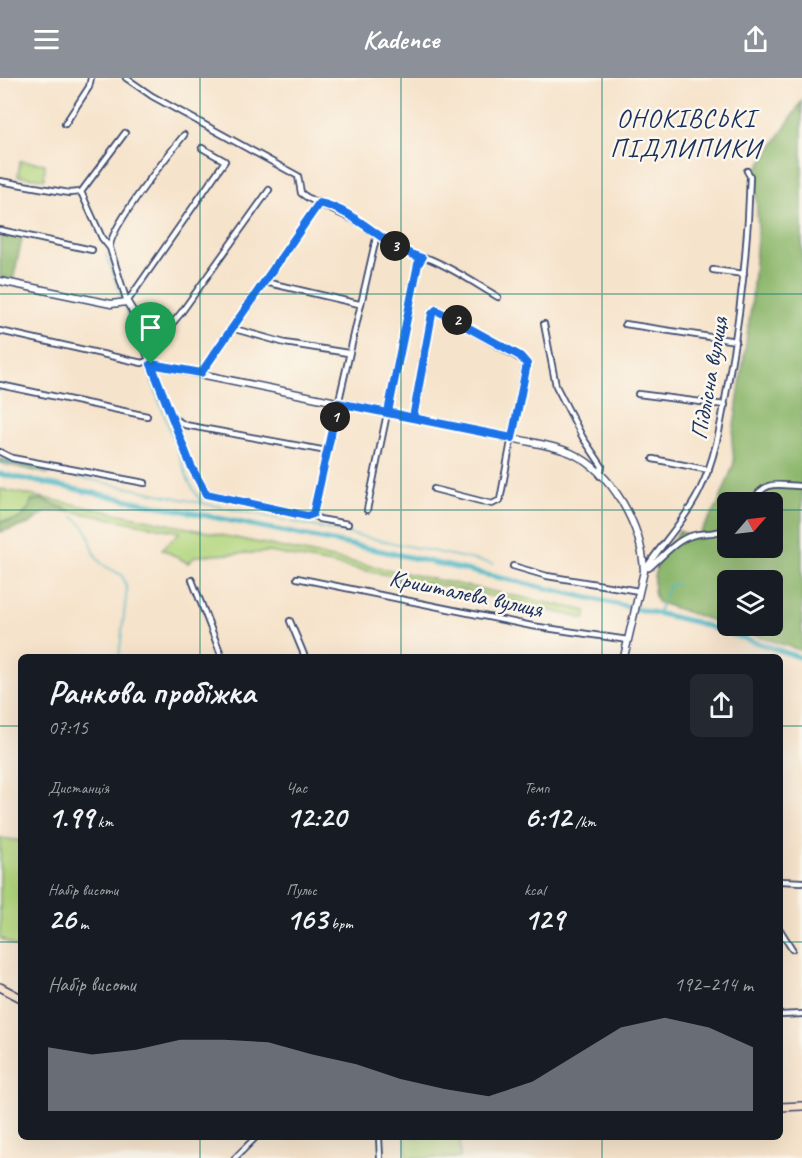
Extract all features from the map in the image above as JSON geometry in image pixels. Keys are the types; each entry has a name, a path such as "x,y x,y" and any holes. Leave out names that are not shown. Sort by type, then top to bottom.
{"main road":[{"path":"0,987 18,996"},
{"path":"783,1107 802,1106"}],"street":[{"path":"65,124 88,87 91,78"},
{"path":"126,78 152,96 298,176 301,193 314,202 377,234 387,242 454,271 498,297"},
{"path":"81,192 125,133"},
{"path":"110,248 110,242 123,218 184,135"},
{"path":"0,281 111,304 127,302 225,161 202,148"},
{"name":"Підлісна вулиця","path":"644,571 691,509 709,470 725,405 736,341 748,220 750,176 747,171"},
{"path":"0,181 81,192"},
{"path":"0,332 142,363 149,359 155,347 269,190"},
{"path":"81,192 96,226 110,248 127,302 200,488 209,496 307,516 313,514"},
{"path":"201,373 319,203"},
{"path":"0,230 92,250"},
{"path":"313,514 359,304 377,234"},
{"path":"367,510 418,264 422,258"},
{"path":"713,270 744,273"},
{"path":"265,282 359,304"},
{"path":"413,418 432,314 439,310 526,362 497,503 492,504 434,489"},
{"path":"544,324 556,386 583,438 602,466 600,476"},
{"path":"625,324 736,341"},
{"path":"231,328 285,343 348,353"},
{"path":"149,359 201,373 512,438 573,454 600,476 617,496 632,520 641,550 644,571 625,654"},
{"path":"0,385 147,416"},
{"path":"638,394 725,405"},
{"path":"172,418 185,425 327,451"},
{"path":"0,452 12,458 145,483"},
{"path":"653,459 709,470"},
{"path":"760,492 765,486 774,483 802,486"},
{"path":"313,514 319,519 348,524"},
{"path":"644,571 684,539 692,535 717,533"},
{"path":"513,566 547,576 638,595"},
{"name":"Кришталева вулиця","path":"297,578 532,626 628,640"},
{"path":"192,580 221,654"},
{"path":"290,621 304,654"},
{"path":"783,881 802,882"},
{"path":"783,934 792,948"},
{"path":"783,1015 802,1014"},
{"path":"249,1144 250,1140"},
{"path":"235,1158 253,1140"},
{"path":"379,1140 380,1158"}],"green space":[{"path":"802,101 802,651 758,636 783,636 783,570 717,570 717,622 657,602 654,591 658,564 679,531 696,539 717,507 717,558 783,558 783,492 723,492 734,463 732,440 751,308 758,228 755,173"},
{"path":"20,161 45,164 44,179 18,176"},
{"path":"0,234 22,239 13,280 0,277"},
{"path":"0,459 38,466 52,472 48,474 0,463"},
{"path":"0,489 587,611 585,619 469,591 270,552 196,556 188,563 162,549 180,532 71,511 41,499 18,520 0,521"},
{"path":"41,499 71,511 47,511 29,524 0,532 0,521 20,518 27,511 31,501"},
{"path":"0,838 18,841 18,948 0,938"},
{"path":"405,1140 460,1140 460,1158 407,1158"}],"waterway":[{"path":"106,254 122,299"},
{"path":"125,307 144,358"},
{"path":"146,365 189,482 202,503"},
{"path":"0,461 494,564"},
{"path":"0,474 391,553 695,622 802,658"},
{"path":"72,516 89,535 94,552 101,563 122,575 127,589 119,654"},
{"path":"664,598 669,585 678,584"},
{"path":"658,613 662,603"}],"district":[{"name":"ОНОКІВСЬКІ ПІДЛИПИКИ","path":"686,133"}],"route":[{"path":"319,203 369,228 387,242 413,256 422,258 418,264 388,412 413,418 433,311 439,310 520,356 527,364 512,438 338,403 313,514 307,516 206,494 200,488 151,364 201,373 319,203"}]}
